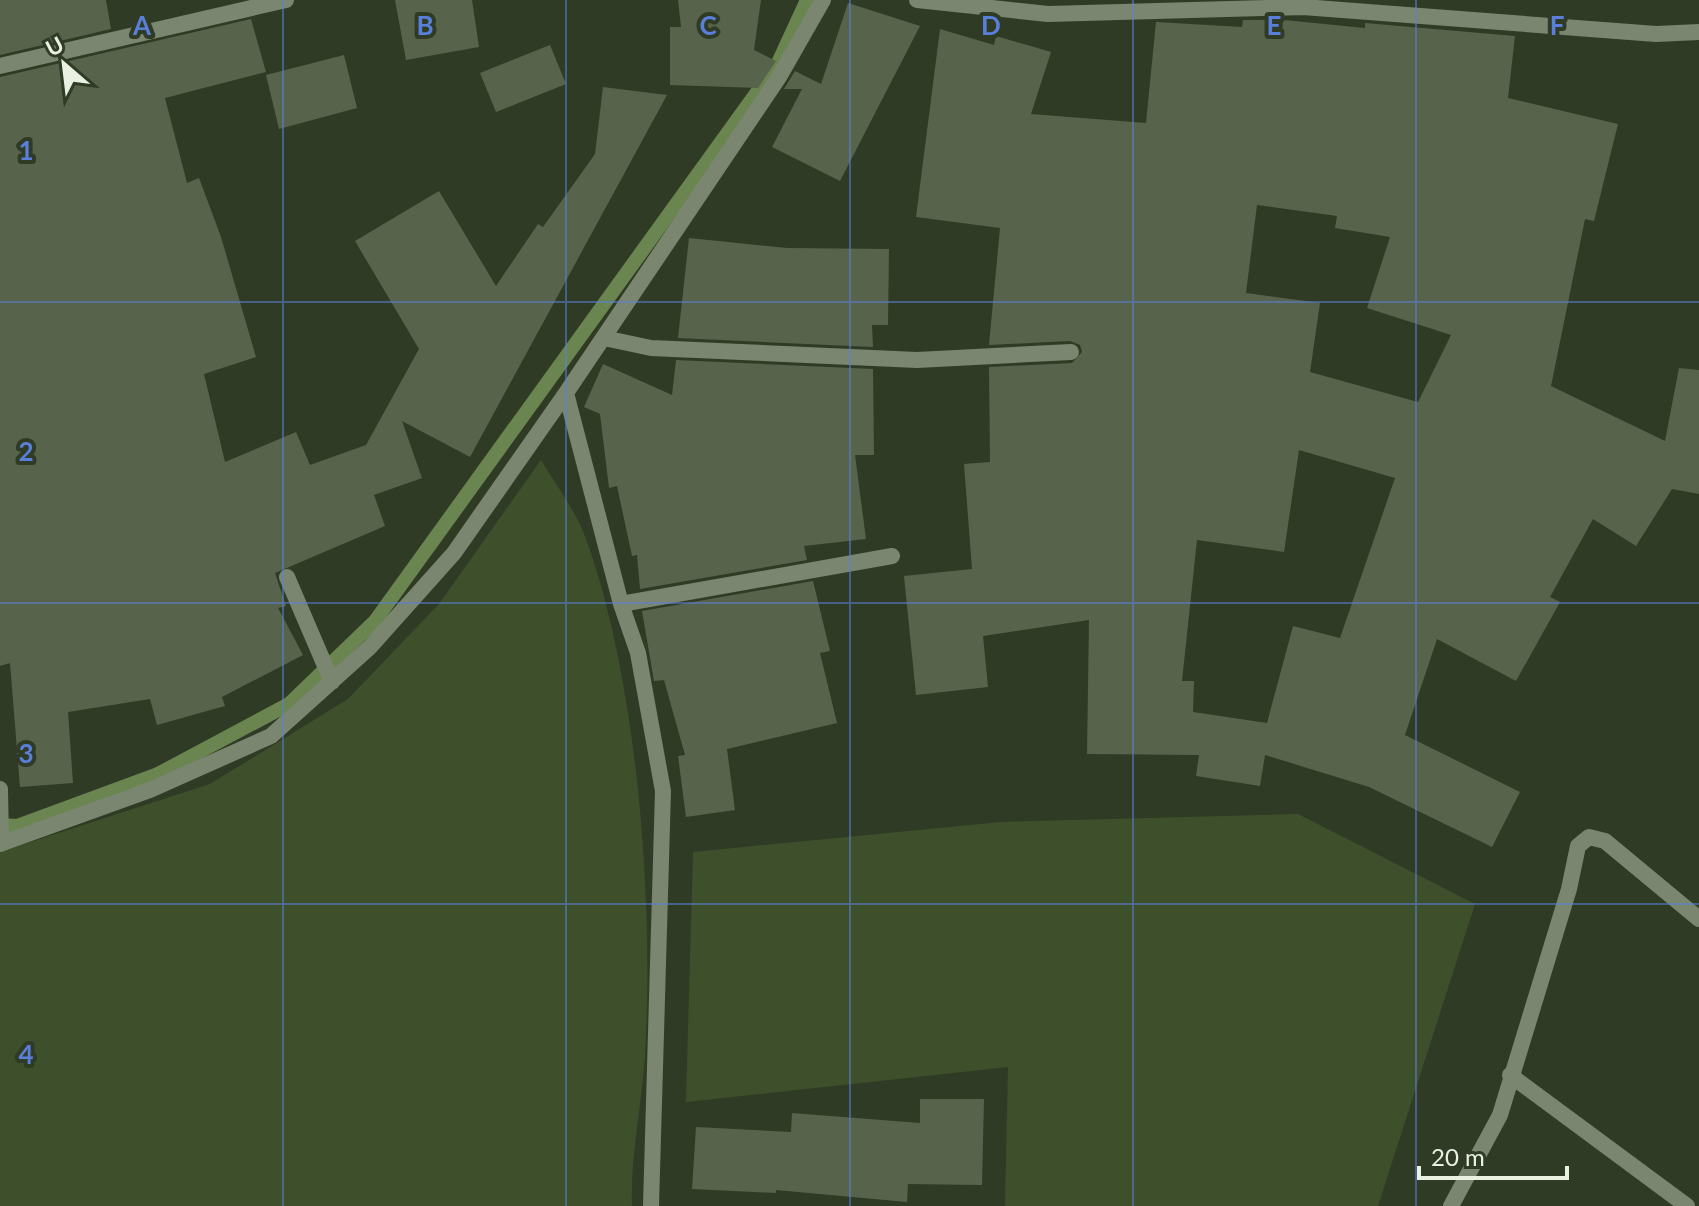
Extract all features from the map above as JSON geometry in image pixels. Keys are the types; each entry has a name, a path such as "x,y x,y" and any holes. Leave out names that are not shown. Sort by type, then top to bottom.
{"street":[{"path":"0,66 286,0"},
{"path":"0,789 1,834 150,790 271,736 330,678 370,647 454,553 604,338 779,77 823,0"},
{"path":"917,0 1048,14 1303,7 1656,34 1699,32"},
{"path":"604,338 651,348 917,360 1071,352"},
{"path":"566,393 621,604 638,653 663,791 651,1206"},
{"path":"621,604 892,556"},
{"path":"287,577 330,678"},
{"path":"1451,1206 1500,1115 1582,841 1589,837 1605,841 1699,919"},
{"path":"1510,1075 1687,1206"}],"green space":[{"path":"541,460 586,539 604,596 630,725 644,862 647,930 645,1055 632,1206 0,1206 0,852 210,784 348,699 439,604"},
{"path":"1298,814 1475,904 1378,1206 1005,1206 1008,1067 686,1102 693,852 1001,822"}],"building":[{"path":"0,0 106,0 111,29 0,55"},
{"path":"395,0 472,0 479,47 406,60"},
{"path":"678,0 761,0 754,50 776,61 758,88 670,85 670,27 681,27"},
{"path":"848,3 920,26 840,181 772,147 802,89 784,89 795,71 821,84"},
{"path":"251,19 266,72 165,98 187,183 199,178 221,237 256,357 204,374 225,462 296,432 310,465 366,445 419,349 355,241 439,191 496,286 538,224 543,227 595,154 603,87 667,95 470,457 402,421 422,478 374,495 385,526 275,573 286,606 278,608 303,655 222,697 225,706 157,725 150,699 68,712 73,783 20,787 10,663 0,666 0,77"},
{"path":"1243,20 1284,20 1365,28 1365,23 1515,36 1508,98 1618,124 1594,221 1585,219 1551,386 1665,441 1679,368 1699,370 1699,494 1672,489 1636,546 1593,519 1550,597 1560,602 1516,681 1437,639 1405,735 1520,792 1492,847 1369,787 1265,755 1260,786 1196,776 1199,755 1087,754 1089,620 983,636 988,687 916,695 904,576 972,569 964,464 990,462 989,367 1072,363 1082,352 1080,345 1070,341 989,345 1000,228 916,217 940,29 994,45 996,36 1051,52 1031,114 1146,123 1156,22 1242,27","holes":["1257,205 1337,216 1335,228 1390,237 1367,308 1451,335 1418,402 1310,372 1320,303 1246,293","1299,450 1395,478 1340,638 1293,626 1267,723 1193,712 1194,681 1182,681 1197,540 1284,552"]},
{"path":"550,45 566,84 496,112 480,73"},
{"path":"344,55 357,108 279,129 266,75"},
{"path":"689,238 787,248 889,249 888,325 872,325 873,347 678,338"},
{"path":"676,360 873,369 874,455 855,455 866,539 804,546 807,560 640,589 637,555 632,556 617,486 609,488 600,414 584,407 603,364 672,395"},
{"path":"813,581 830,651 820,653 837,723 727,749 735,810 686,817 678,756 685,755 664,680 654,681 642,611"},
{"path":"920,1099 984,1099 982,1185 908,1184 907,1202 776,1190 776,1193 692,1189 696,1127 791,1132 792,1113 920,1123"}],"waterway":[{"path":"0,825 17,826 158,774 289,704 375,621 778,63 807,0"}]}
